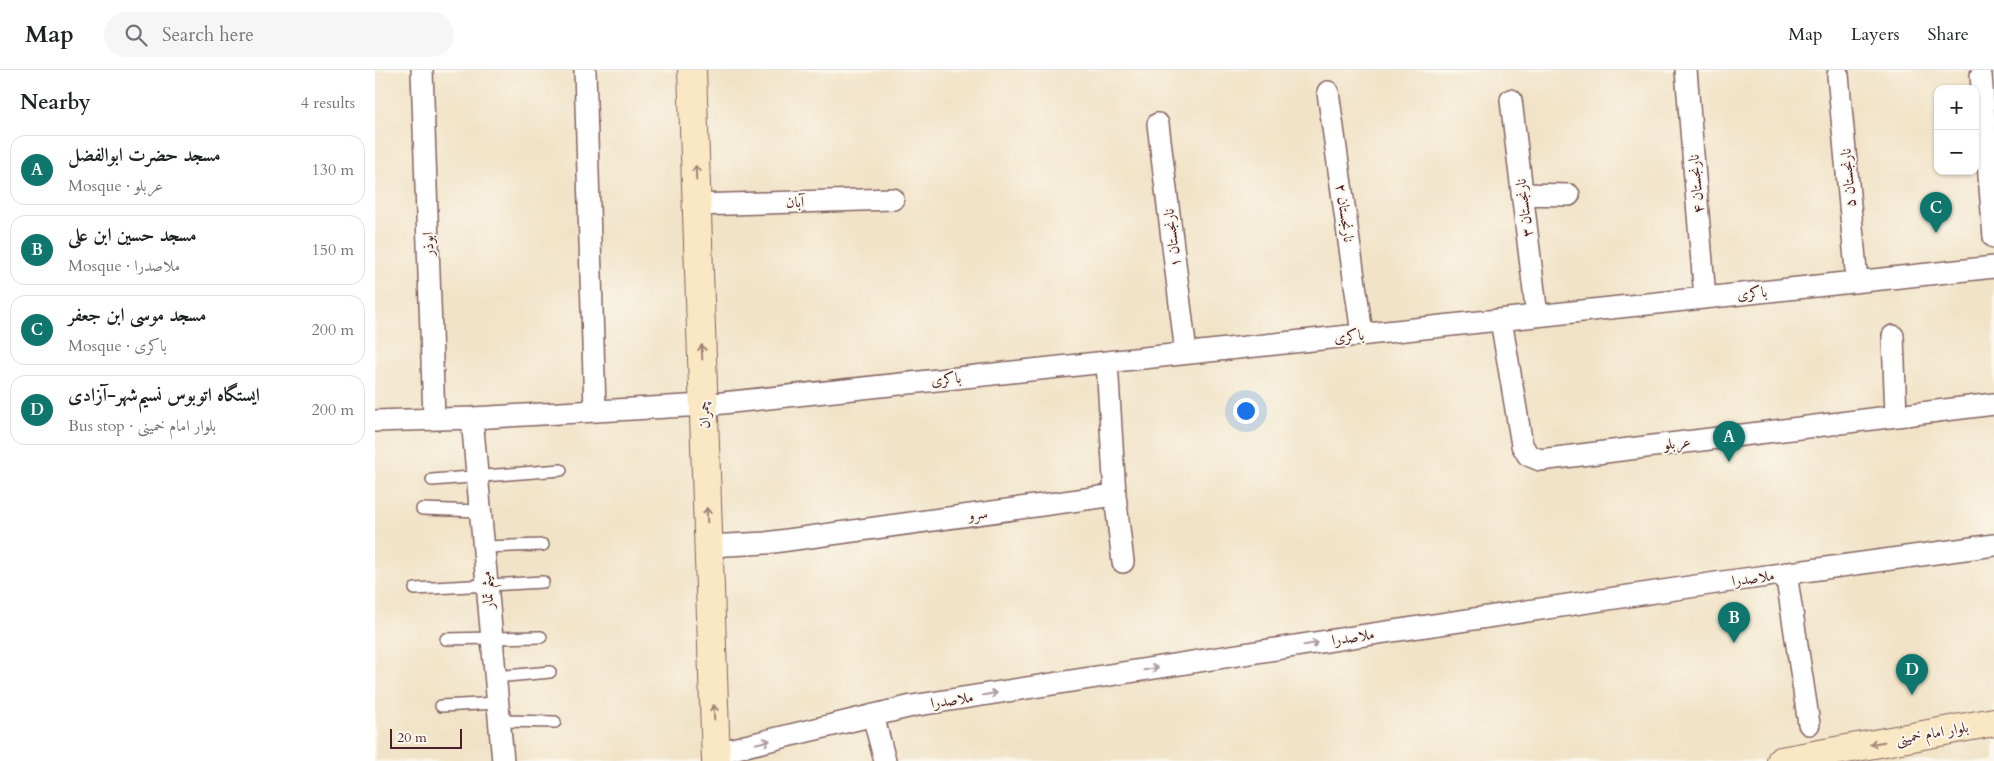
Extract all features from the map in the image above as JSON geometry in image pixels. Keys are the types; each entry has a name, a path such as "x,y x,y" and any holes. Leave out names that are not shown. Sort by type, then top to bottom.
{"main road":[{"name":"چمران","path":"692,70 716,757"},
{"name":"بلوار امام خمینی","path":"1781,761 1994,722"}],"street":[{"name":"ابوذر","path":"422,70 434,418"},
{"path":"585,70 595,411"},
{"name":"نارنجستان ۴","path":"1687,70 1705,298"},
{"name":"نارنجستان ۵","path":"1838,75 1857,281"},
{"path":"1981,75 1994,238"},
{"name":"نارنجستان ۲","path":"1329,92 1362,334"},
{"name":"نارنجستان ۳","path":"1511,100 1537,316"},
{"name":"نارنجستان ۱","path":"1158,124 1186,353"},
{"path":"1522,194 1569,195"},
{"name":"آبان","path":"697,205 893,199"},
{"name":"باکری","path":"704,405 1994,267"},
{"name":"عربلو","path":"1501,320 1522,445 1528,455 1540,460 1994,404"},
{"path":"1893,336 1896,416"},
{"path":"1107,362 1115,495 1123,562"},
{"path":"375,420 471,418 704,405"},
{"name":"میثم تمار","path":"471,418 503,761"},
{"name":"سرو","path":"708,546 766,543 1115,495"},
{"name":"ملاصدرا","path":"716,757 912,706 1359,636 1787,573 1994,545"},
{"path":"1787,573 1809,724"},
{"path":"873,715 885,761"}],"lane":[{"path":"432,480 561,470"},
{"path":"422,509 480,511"},
{"path":"483,547 543,545"},
{"path":"415,589 543,582"},
{"path":"446,639 541,637"},
{"path":"495,676 550,672"},
{"path":"441,706 499,712 555,722"}],"place":[{"name":"مسجد موسی ابن جعفر","path":"1936,233"},
{"name":"مسجد حضرت ابوالفضل","path":"1729,462"},
{"name":"مسجد حسین ابن علی","path":"1734,643"},
{"name":"ایستگاه اتوبوس نسیم‌شهر-آزادی","path":"1912,695"}]}
